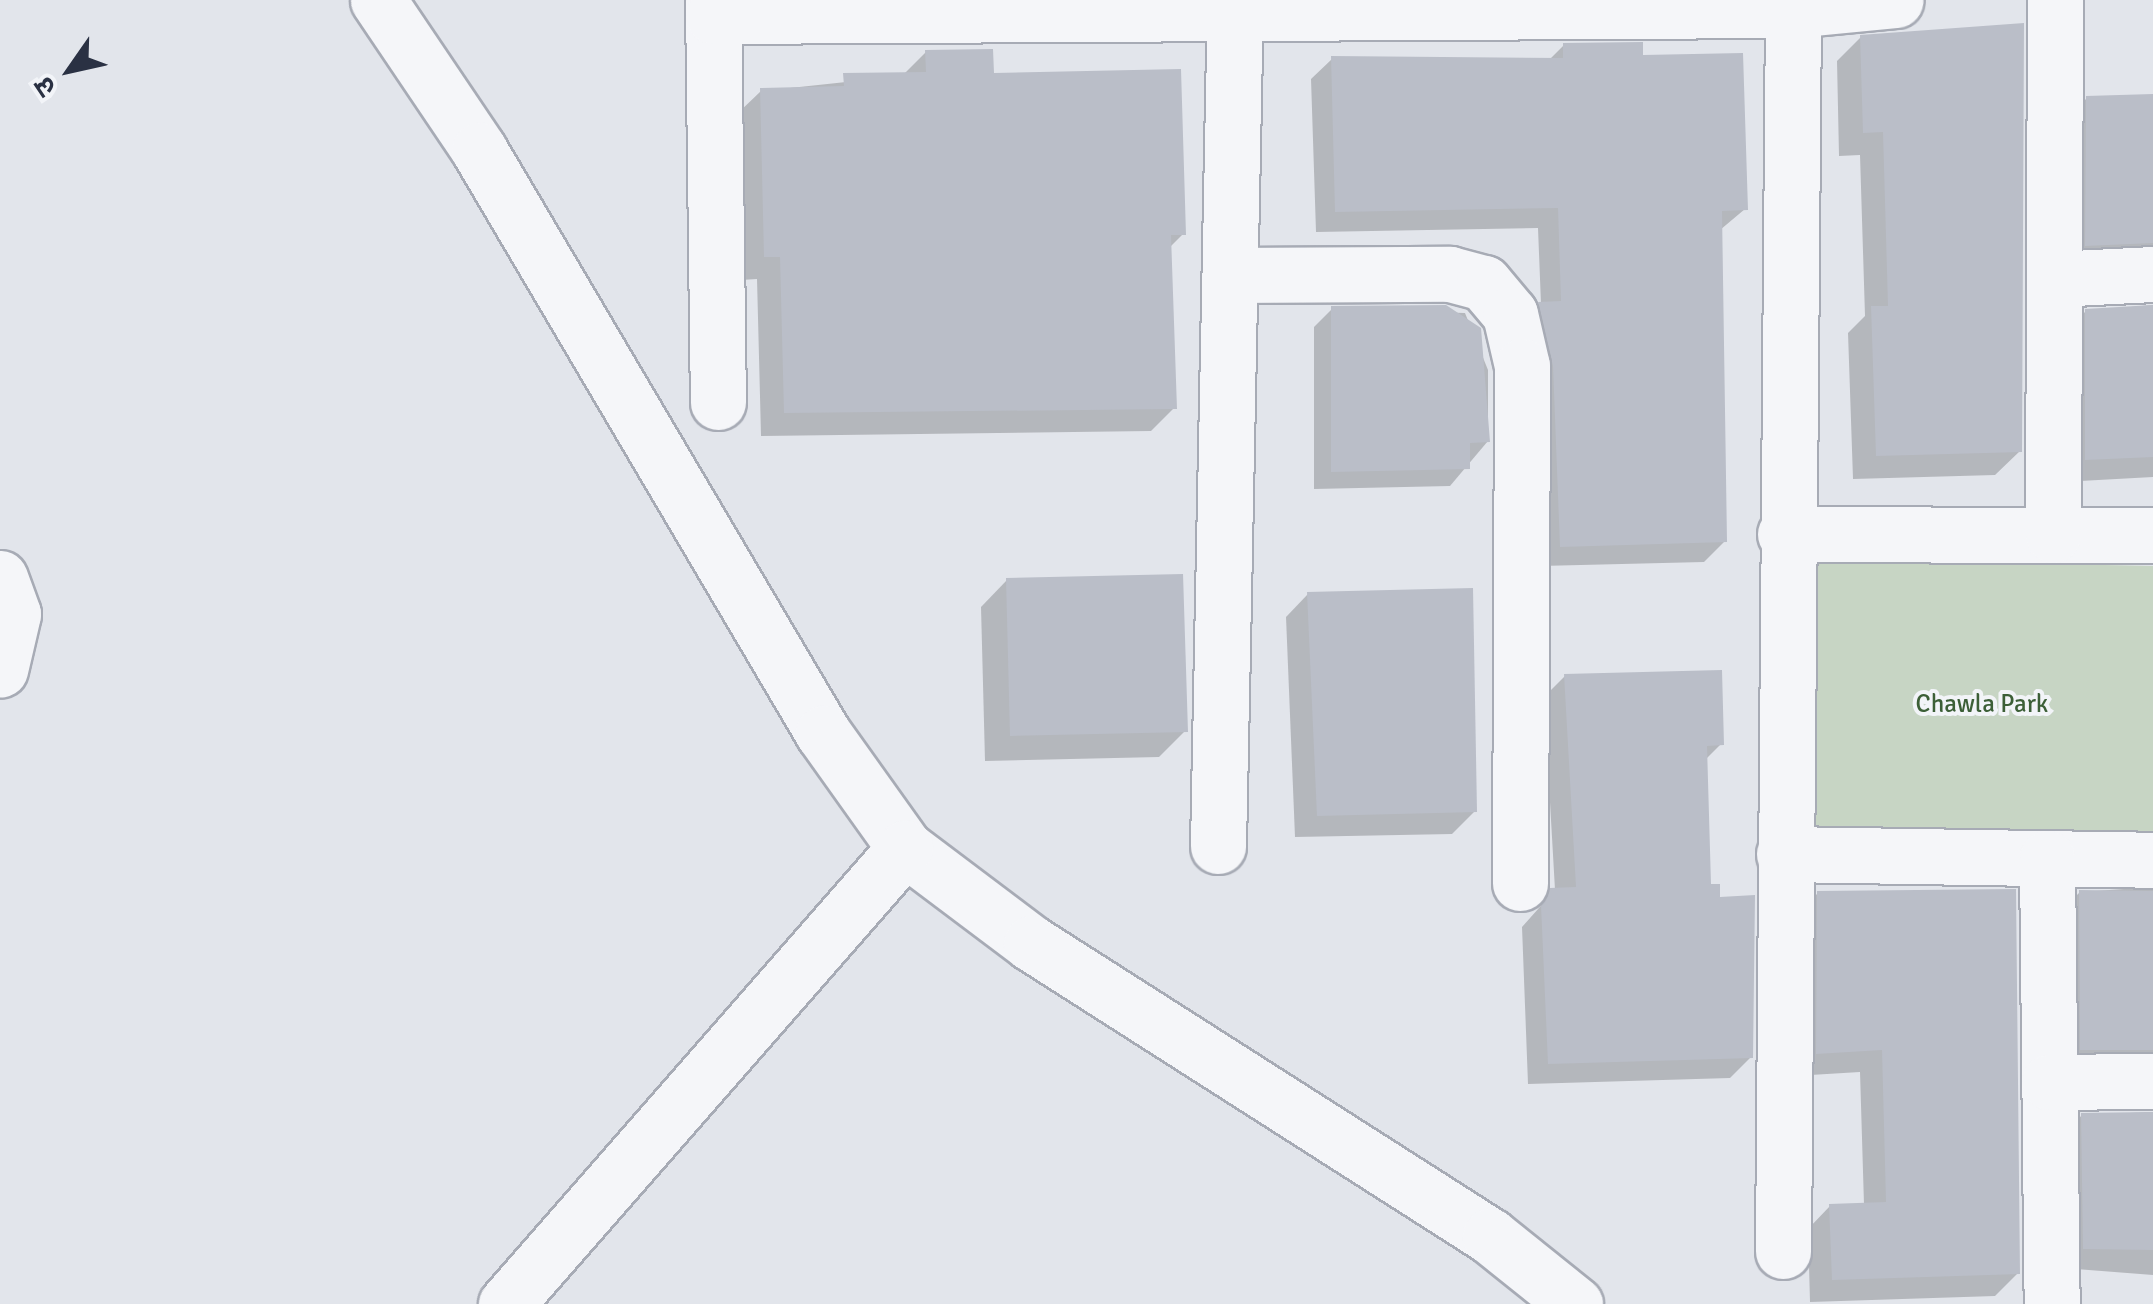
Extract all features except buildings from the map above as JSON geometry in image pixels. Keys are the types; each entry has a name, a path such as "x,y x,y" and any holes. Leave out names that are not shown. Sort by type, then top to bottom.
{"street":[{"path":"378,0 479,150 823,733 905,848 1032,943 1490,1236 1575,1304"},
{"path":"718,402 713,8 1793,5 1896,0"},
{"path":"2053,535 2055,0"},
{"path":"1783,1251 1793,5"},
{"path":"1218,846 1235,6"},
{"path":"1230,275 1450,274 1484,283 1510,314 1522,366 1520,882"},
{"path":"2054,279 2153,274"},
{"path":"1786,534 2153,535"},
{"path":"0,578 13,614 0,670"},
{"path":"506,1304 905,848"},
{"path":"1784,854 2153,860"},
{"path":"2048,858 2052,1304"},
{"path":"2049,1082 2153,1081"}],"green space":[{"name":"Chawla Park","path":"1814,559 2153,566 2153,849 1810,843"}]}
